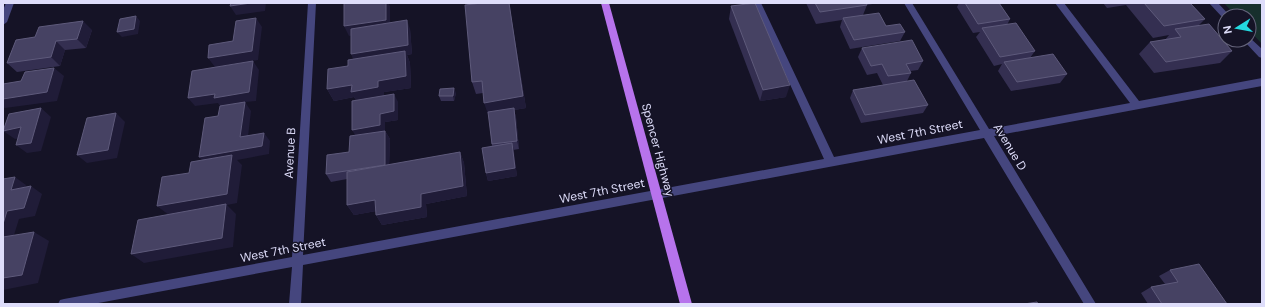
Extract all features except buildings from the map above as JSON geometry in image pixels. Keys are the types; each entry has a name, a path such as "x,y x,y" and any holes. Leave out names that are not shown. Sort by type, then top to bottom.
{"main road":[{"name":"Spencer Highway","path":"605,3 686,304"}],"street":[{"path":"3,22 10,3"},
{"name":"Avenue B","path":"295,304 312,3"},
{"path":"757,3 831,162"},
{"name":"Avenue D","path":"908,3 1090,304"},
{"path":"1059,3 1137,105"},
{"name":"West 7th Street","path":"64,304 1262,82"}],"green space":[{"path":"1224,3 1262,3 1262,44 1257,39 1257,8 1229,8"}]}
